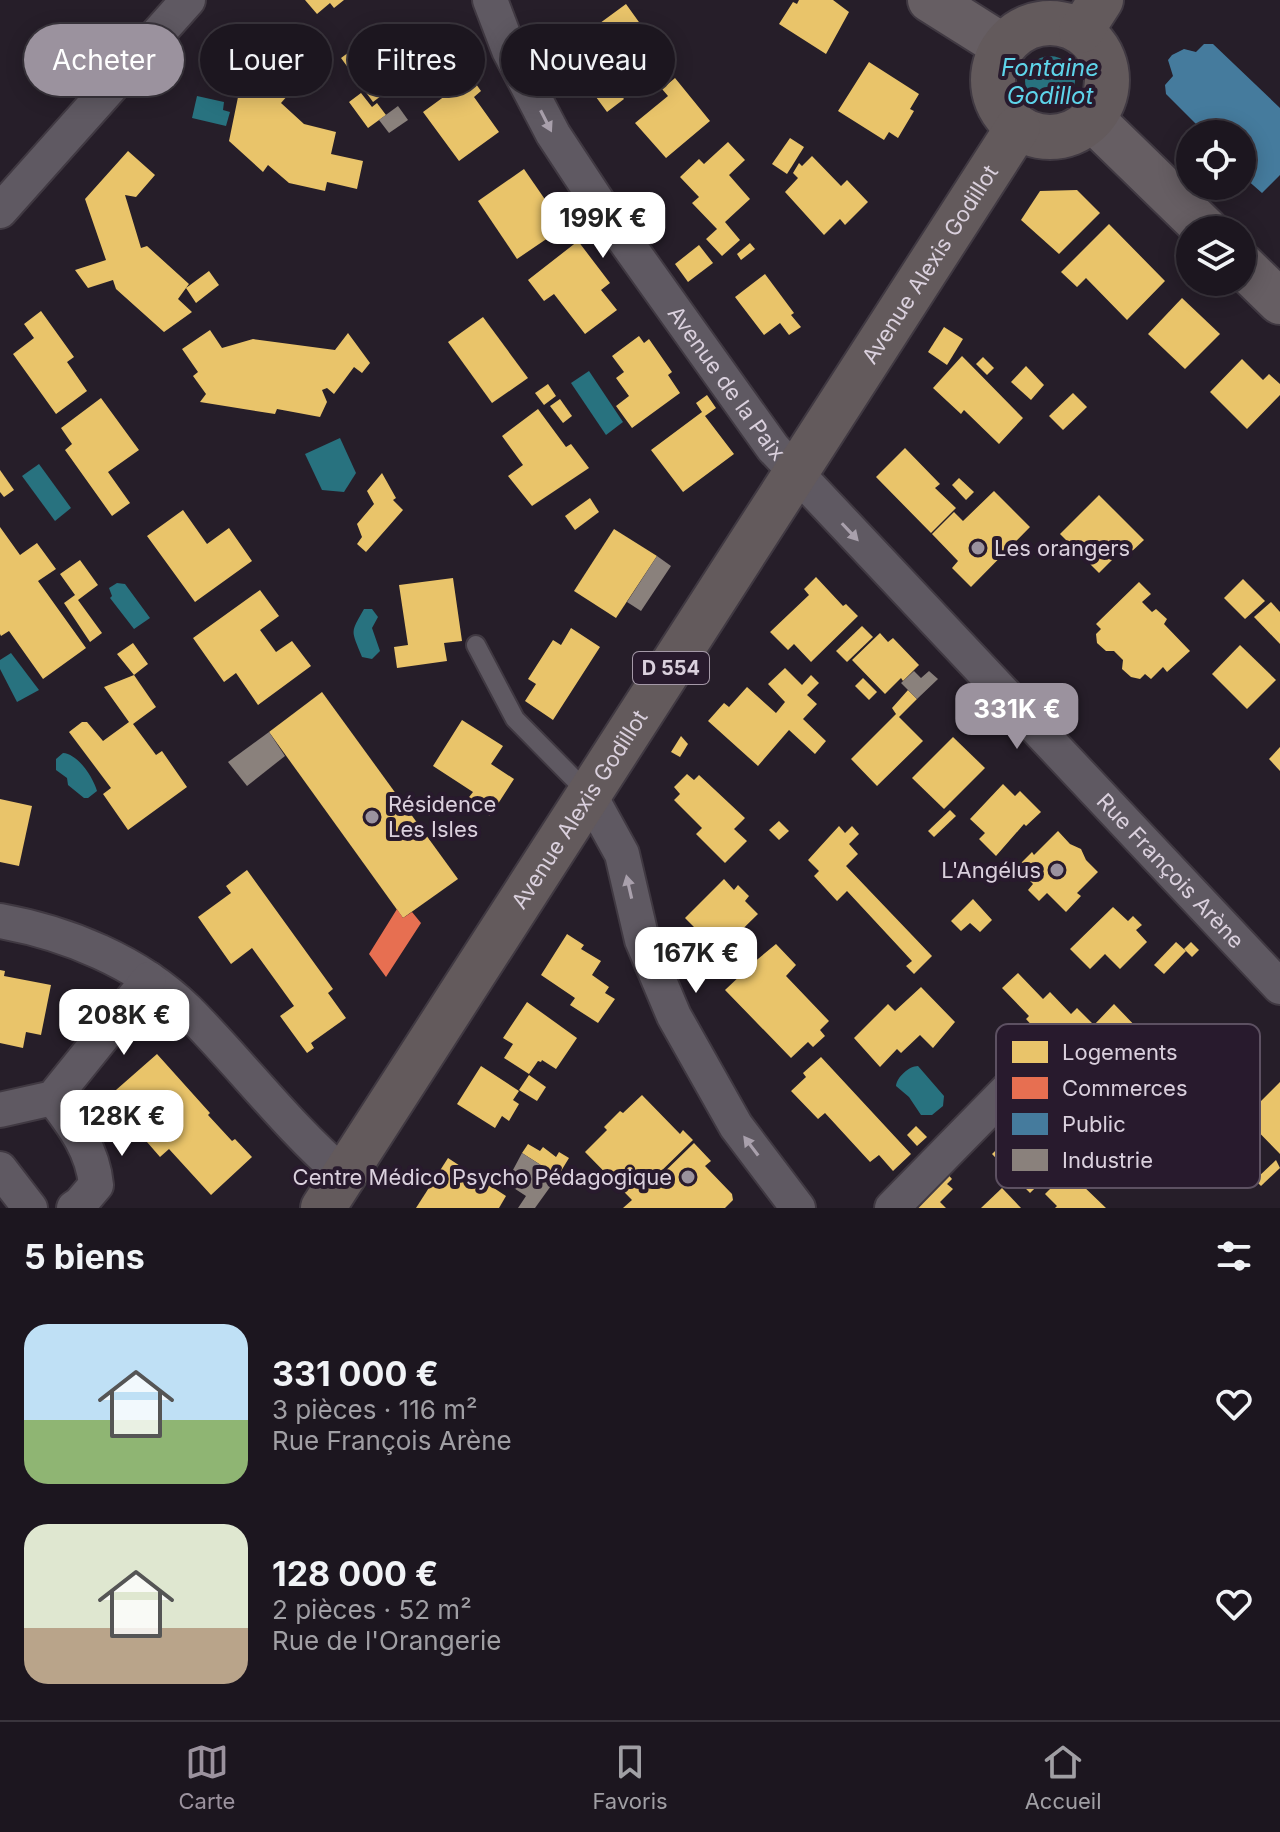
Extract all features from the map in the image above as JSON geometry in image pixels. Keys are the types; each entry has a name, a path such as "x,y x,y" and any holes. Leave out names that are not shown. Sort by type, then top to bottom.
{"main road":[{"path":"1091,16 1108,83 1103,103 1092,119 1064,136 1032,134 1018,127 1004,114 996,98 993,80 1003,46 1015,34 1031,26 1048,22 1065,24 1091,16"},
{"name":"Avenue Alexis Godillot","path":"334,1191 1018,127"}],"street":[{"path":"0,211 188,0"},
{"name":"Avenue de la Paix","path":"490,0 509,50 553,134 709,361 796,476"},
{"path":"930,0 1003,46"},
{"path":"1092,119 1192,216"},
{"path":"1256,279 1280,302"},
{"name":"Rue François Arène","path":"796,476 1280,987"},
{"path":"589,794 622,854 642,940 674,1016 736,1126 798,1208"},
{"path":"0,921 72,940 149,979 185,1008 310,1145 334,1191"},
{"path":"0,1110 53,1098 149,979"},
{"path":"53,1098 88,1150 94,1165 96,1185 74,1208"},
{"path":"892,1208 996,1102"},
{"path":"0,1169 30,1208"}],"lane":[{"path":"476,645 515,719 589,794"}],"water":[{"name":"Fontaine Godillot","path":"1050,56 1068,63 1075,81 1068,99 1050,106 1032,99 1025,81 1032,63"},
{"path":"197,96 224,102 223,110 230,112 226,126 192,118"},
{"path":"589,371 623,422 606,435 571,383"},
{"path":"340,438 356,473 344,492 322,490 305,454"},
{"path":"39,464 71,508 55,521 22,476"},
{"path":"117,583 125,584 150,618 134,629 110,598 109,588"},
{"path":"364,609 372,609 378,617 372,628 380,651 372,659 362,657 354,636 354,628"},
{"path":"11,653 39,690 17,702 0,669 0,660"},
{"path":"63,753 74,757 92,779 97,791 88,798 68,785 67,778 56,770 56,759"},
{"path":"918,1066 944,1096 943,1106 932,1115 921,1115 909,1097 896,1086 904,1073"}],"building: Logements":[{"path":"305,0 344,0 334,8 330,3 317,14"},
{"path":"799,0 833,0 849,12 826,54 779,24 793,2 797,4"},
{"path":"626,4 640,24 599,24"},
{"path":"348,53 348,68 341,58"},
{"path":"869,62 919,94 910,109 914,111 898,138 889,132 884,140 838,111"},
{"path":"675,78 710,121 666,158 635,123 668,96 675,96"},
{"path":"238,96 287,96 281,103 304,124 336,132 331,154 363,161 357,189 327,182 325,191 289,183 268,165 263,172 229,141"},
{"path":"357,96 363,96 372,107 377,103 386,115 368,128 349,102"},
{"path":"445,96 475,96 499,132 459,161 423,112"},
{"path":"622,96 624,99 607,112 596,97"},
{"path":"790,138 804,147 787,174 772,164"},
{"path":"728,142 745,160 729,175 750,199 725,222 740,240 722,256 706,239 717,229 692,203 699,197 680,177 699,159 704,164"},
{"path":"128,151 155,175 136,197 125,195 141,248 147,246 189,284 178,299 192,312 164,332 116,289 113,280 88,288 75,270 106,260 85,199"},
{"path":"812,156 841,186 847,180 868,202 845,225 840,219 824,235 785,192 798,178 793,173 799,163 802,166"},
{"path":"524,169 564,227 517,259 478,201"},
{"path":"1077,190 1100,213 1059,254 1021,220 1040,191"},
{"path":"1109,224 1165,281 1127,320 1086,278 1077,287 1061,272"},
{"path":"578,241 610,283 601,290 617,310 585,334 554,294 544,301 528,280"},
{"path":"750,243 755,249 741,260 737,254"},
{"path":"699,245 713,263 688,282 675,264"},
{"path":"209,271 219,285 196,303 186,288"},
{"path":"765,274 801,327 789,335 780,323 764,335 735,297"},
{"path":"1182,298 1220,334 1185,369 1148,334"},
{"path":"41,311 74,357 67,362 87,391 56,414 13,354 34,338 24,324"},
{"path":"483,317 528,378 492,403 448,342"},
{"path":"944,327 963,339 947,365 928,352"},
{"path":"210,330 222,348 253,339 335,350 348,333 370,363 362,373 354,367 334,394 327,388 322,390 327,402 320,417 277,409 275,414 200,402 206,394 193,376 198,372 182,349"},
{"path":"639,336 644,343 649,339 672,372 668,375 680,393 632,428 616,406 629,396 616,378 624,372 612,356"},
{"path":"962,356 1023,418 999,444 964,410 961,414 933,388"},
{"path":"983,357 994,368 987,375 976,364"},
{"path":"1242,359 1263,380 1269,374 1280,384 1280,395 1247,429 1210,392"},
{"path":"1026,366 1044,385 1031,400 1011,382"},
{"path":"548,384 556,396 544,405 535,393"},
{"path":"1073,393 1087,407 1063,430 1049,416"},
{"path":"707,395 716,408 705,416 734,454 683,492 651,450 702,412 696,403"},
{"path":"101,398 139,450 108,472 130,503 112,516 65,450 72,444 61,428"},
{"path":"560,399 572,416 563,423 550,406"},
{"path":"538,409 566,447 571,444 589,468 532,506 508,476 523,465 502,436"},
{"path":"905,448 940,484 935,488 956,508 931,533 876,477"},
{"path":"0,470 14,490 4,497 0,492"},
{"path":"382,473 396,498 393,500 403,510 366,552 357,544 362,537 357,524 374,504 367,491"},
{"path":"959,478 974,492 966,500 952,485"},
{"name":"Les orangers","path":"994,491 1030,527 971,587 952,568 958,561 932,534 954,512 963,521"},
{"path":"1099,495 1144,540 1129,554 1123,549 1099,573 1060,534"},
{"path":"590,498 599,512 575,530 565,516"},
{"path":"183,510 207,544 229,528 252,561 195,602 147,536"},
{"path":"0,527 20,555 37,543 56,569 38,581 86,648 43,679 9,631 0,634"},
{"path":"614,529 657,556 616,618 574,591"},
{"path":"80,560 98,585 78,600 102,633 90,642 64,603 75,595 60,574"},
{"path":"816,577 843,606 846,604 858,616 811,662 794,644 788,650 770,632 809,595 804,589"},
{"path":"453,578 462,641 444,643 447,661 397,668 394,647 408,645 399,585"},
{"path":"1243,579 1265,601 1245,619 1224,598"},
{"path":"1139,582 1151,594 1142,602 1152,612 1156,609 1167,619 1164,624 1190,651 1167,672 1163,667 1151,679 1145,674 1140,679 1131,677 1122,669 1123,660 1114,651 1106,651 1097,643 1096,634 1101,629 1096,624"},
{"path":"260,590 279,616 260,630 276,652 292,641 311,666 258,705 236,673 224,682 193,638"},
{"path":"1271,602 1280,612 1280,644 1254,617"},
{"path":"862,626 873,637 847,662 836,651"},
{"path":"571,628 600,647 553,720 525,701 536,684 528,679 553,640 561,645"},
{"path":"880,633 888,642 893,638 919,665 885,694 852,660"},
{"path":"133,643 148,664 134,675 117,654"},
{"path":"1240,645 1276,680 1247,709 1212,674"},
{"path":"785,668 802,685 811,675 819,683 807,695 817,704 803,719 826,741 815,754 789,730 758,766 708,721 724,703 729,707 747,687 776,713 785,702 768,684"},
{"path":"134,675 156,707 133,724 156,755 162,751 187,787 128,830 103,794 111,788 69,732 82,722 87,722 103,741 129,722 104,687"},
{"path":"863,678 877,692 869,700 855,686"},
{"path":"908,690 917,699 899,717 923,741 877,786 851,759 896,714 892,708"},
{"name":"Résidence Les Isles","path":"322,692 458,879 403,918 269,732"},
{"path":"462,720 503,746 491,764 514,779 490,816 466,801 473,792 433,766"},
{"path":"681,736 688,744 680,757 671,752"},
{"path":"953,737 985,768 944,809 912,778"},
{"path":"1280,747 1280,771 1269,759"},
{"path":"687,774 694,780 699,775 745,818 734,829 747,841 725,863 696,834 702,828 674,800 680,794 674,787"},
{"path":"1003,784 1015,796 1020,791 1041,812 1026,826 1024,824 996,856 979,839 985,833 970,819"},
{"path":"0,799 32,806 19,866 0,862"},
{"path":"950,810 956,816 934,837 928,831"},
{"path":"779,821 789,831 779,840 769,830"},
{"path":"839,826 845,833 852,826 859,834 849,844 858,854 846,866 932,956 914,974 906,966 912,961 847,891 837,901 814,876 819,871 808,860"},
{"name":"L'Angélus","path":"1058,831 1070,844 1081,849 1086,860 1098,872 1077,893 1081,896 1066,912 1047,893 1039,901 1028,890 1033,884 1017,867"},
{"path":"247,870 333,989 328,993 346,1018 311,1043 314,1048 307,1053 280,1016 294,1006 252,948 231,964 198,917 231,893 226,886"},
{"path":"724,879 734,890 738,885 749,896 745,901 758,914 714,957 693,935 697,930 685,918"},
{"path":"973,899 992,920 980,932 970,923 961,931 951,921"},
{"path":"1113,907 1128,921 1133,916 1142,925 1136,930 1147,942 1120,969 1105,954 1090,969 1070,949"},
{"path":"567,934 584,945 581,949 601,961 592,975 609,987 605,993 615,999 598,1023 570,1005 575,998 541,975"},
{"path":"1176,942 1186,951 1164,974 1154,965"},
{"path":"1191,942 1199,950 1192,957 1184,949"},
{"path":"776,944 796,965 786,976 829,1021 820,1030 825,1036 813,1047 808,1042 791,1058 725,990 742,974 736,969 748,957 753,963"},
{"path":"0,970 5,971 4,976 51,985 41,1035 26,1032 23,1048 0,1043"},
{"path":"1018,973 1043,999 1050,992 1071,1014 1077,1008 1093,1024 1031,1024 1026,1019 1029,1016 1002,988"},
{"path":"921,987 955,1022 933,1048 920,1035 901,1053 897,1049 880,1067 854,1038 888,1004 895,1011"},
{"path":"527,1002 577,1038 556,1069 542,1060 529,1074 504,1058 513,1044 503,1038"},
{"path":"1114,1004 1133,1024 1095,1024"},
{"path":"157,1054 210,1113 208,1115 252,1157 211,1195 169,1149 160,1157 108,1097"},
{"path":"821,1057 911,1154 893,1171 879,1155 870,1162 825,1113 818,1119 791,1091 806,1077 803,1073"},
{"path":"481,1066 519,1091 513,1100 519,1104 509,1121 502,1116 495,1128 457,1104"},
{"path":"529,1075 546,1087 537,1101 519,1090"},
{"path":"1280,1082 1280,1154 1260,1133 1260,1102"},
{"path":"642,1095 680,1134 683,1130 693,1140 652,1180 654,1182 694,1143 711,1161 705,1166 732,1194 733,1200 725,1208 623,1208 632,1200 585,1152 607,1130 604,1127 620,1111 623,1113"},
{"path":"916,1126 927,1137 917,1146 907,1135"},
{"path":"528,1144 540,1151 543,1147 556,1157 559,1152 569,1158 558,1176 522,1153"},
{"path":"448,1158 506,1196 499,1208 416,1208"},
{"path":"1276,1160 1280,1168 1261,1186 1260,1175"},
{"path":"944,1170 952,1179 947,1184 953,1189 940,1202 946,1208 910,1208"},
{"path":"1002,1188 1021,1208 981,1208"},
{"path":"1051,1188 1085,1188 1106,1208 1055,1208 1057,1206 1045,1194"}],"building: Commerces":[{"path":"397,909 403,918 412,912 421,923 386,977 369,954"}],"building: Public":[{"path":"1204,44 1213,44 1280,108 1280,175 1262,193 1256,188 1256,120 1192,120 1166,94 1165,85 1173,76 1168,60 1184,49 1196,52"}],"building: Industrie":[{"path":"398,106 408,120 389,133 379,120"},
{"path":"657,556 671,566 641,611 627,602"},
{"path":"914,671 921,678 929,671 938,679 917,699 901,683"},
{"path":"269,732 285,756 247,786 228,762"},
{"path":"522,1153 558,1176 535,1208 518,1208 526,1196 506,1183"}],"place":[{"name":"Les orangers","path":"978,548"},
{"name":"Résidence Les Isles","path":"372,817"},
{"name":"L'Angélus","path":"1057,870"},
{"name":"Centre Médico Psycho Pédagogique","path":"688,1177"}]}
